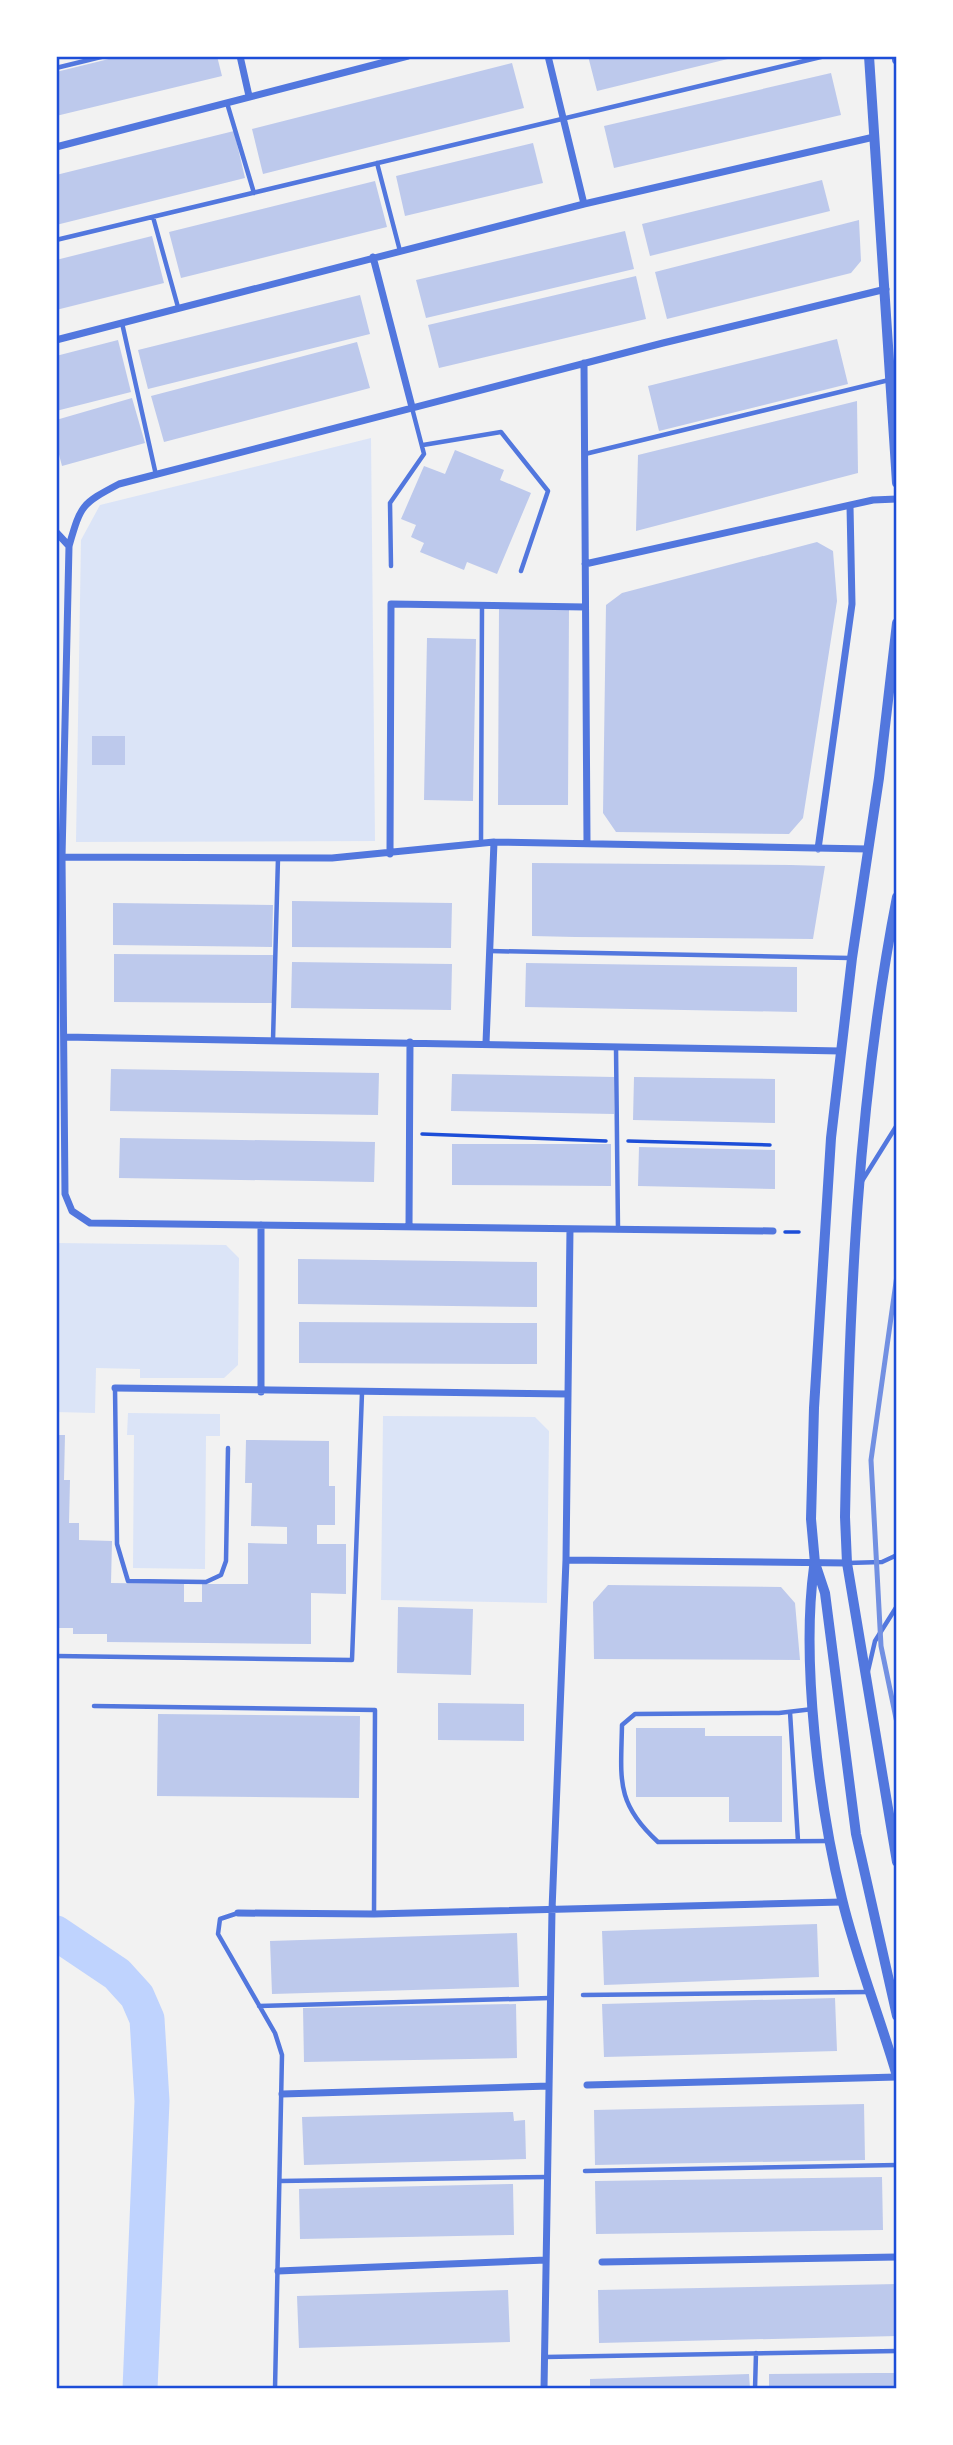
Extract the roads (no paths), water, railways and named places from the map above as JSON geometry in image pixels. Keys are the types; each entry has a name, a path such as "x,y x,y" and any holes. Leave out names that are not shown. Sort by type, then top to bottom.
{"street":[{"path":"240,56 249,96"},
{"path":"56,147 408,56"},
{"path":"548,56 584,204"},
{"path":"869,56 897,483"},
{"path":"56,340 584,204 874,137"},
{"path":"373,257 411,407"},
{"path":"773,1231 89,1223 72,1211 65,1194 59,1108 64,1037 59,987 60,751 69,546 79,512 88,500 119,484 584,363 886,289"},
{"path":"584,363 587,842"},
{"path":"585,564 873,500 897,499"},
{"path":"818,849 852,604 850,506"},
{"path":"56,533 69,546"},
{"path":"390,854 389,609 394,603 585,607"},
{"path":"897,624 831,1138 814,1408 811,1518 815,1563 825,1593 856,1834 897,2016"},
{"path":"56,625 67,625"},
{"path":"60,862 390,854 494,842 868,849"},
{"path":"486,1043 494,842"},
{"path":"897,897 870,1073 859,1184 847,1422 847,1563 897,1862"},
{"path":"64,1037 841,1051"},
{"path":"409,1227 410,1042"},
{"path":"261,1225 261,1392"},
{"path":"544,2389 552,1910 566,1560 570,1229"},
{"path":"115,1388 568,1394"},
{"path":"566,1560 847,1563"},
{"path":"587,2085 897,2076 842,1902 829,1841 814,1709 810,1596 815,1563"},
{"path":"238,1913 374,1914 842,1902"},
{"path":"282,2094 549,2086"},
{"path":"602,2262 897,2258"},
{"path":"278,2271 546,2260"}],"lane":[{"path":"56,68 105,56"},
{"path":"56,240 825,56"},
{"path":"227,102 254,193"},
{"path":"377,163 400,251"},
{"path":"153,217 178,307"},
{"path":"122,324 156,475"},
{"path":"584,455 891,380"},
{"path":"391,566 390,503 424,454 411,407"},
{"path":"423,445 501,432 548,491 521,571"},
{"path":"481,605 481,844"},
{"path":"273,1040 278,858"},
{"path":"490,951 852,958"},
{"path":"616,1046 618,1230"},
{"path":"859,1184 897,1125"},
{"path":"115,1388 117,1544 128,1581 206,1582 221,1575 226,1561 228,1448"},
{"path":"56,1656 352,1660 362,1392"},
{"path":"847,1563 882,1562 897,1555"},
{"path":"867,1679 875,1641 897,1606"},
{"path":"94,1706 375,1710 374,1914"},
{"path":"814,1709 790,1712 635,1714 622,1726 621,1786 636,1822 658,1842 829,1841"},
{"path":"790,1712 798,1841"},
{"path":"238,1913 220,1919 218,1934 281,2043 275,2389"},
{"path":"583,1995 872,1992"},
{"path":"258,2006 550,1997"},
{"path":"585,2171 897,2165"},
{"path":"280,2181 547,2177"},
{"path":"544,2357 897,2351"},
{"path":"755,2389 756,2353"}],"waterway":[{"path":"56,1933 117,1974 137,1996 147,2019 152,2101 140,2389"}],"railway":[{"path":"897,1275 871,1460 881,1646 897,1723"}]}
